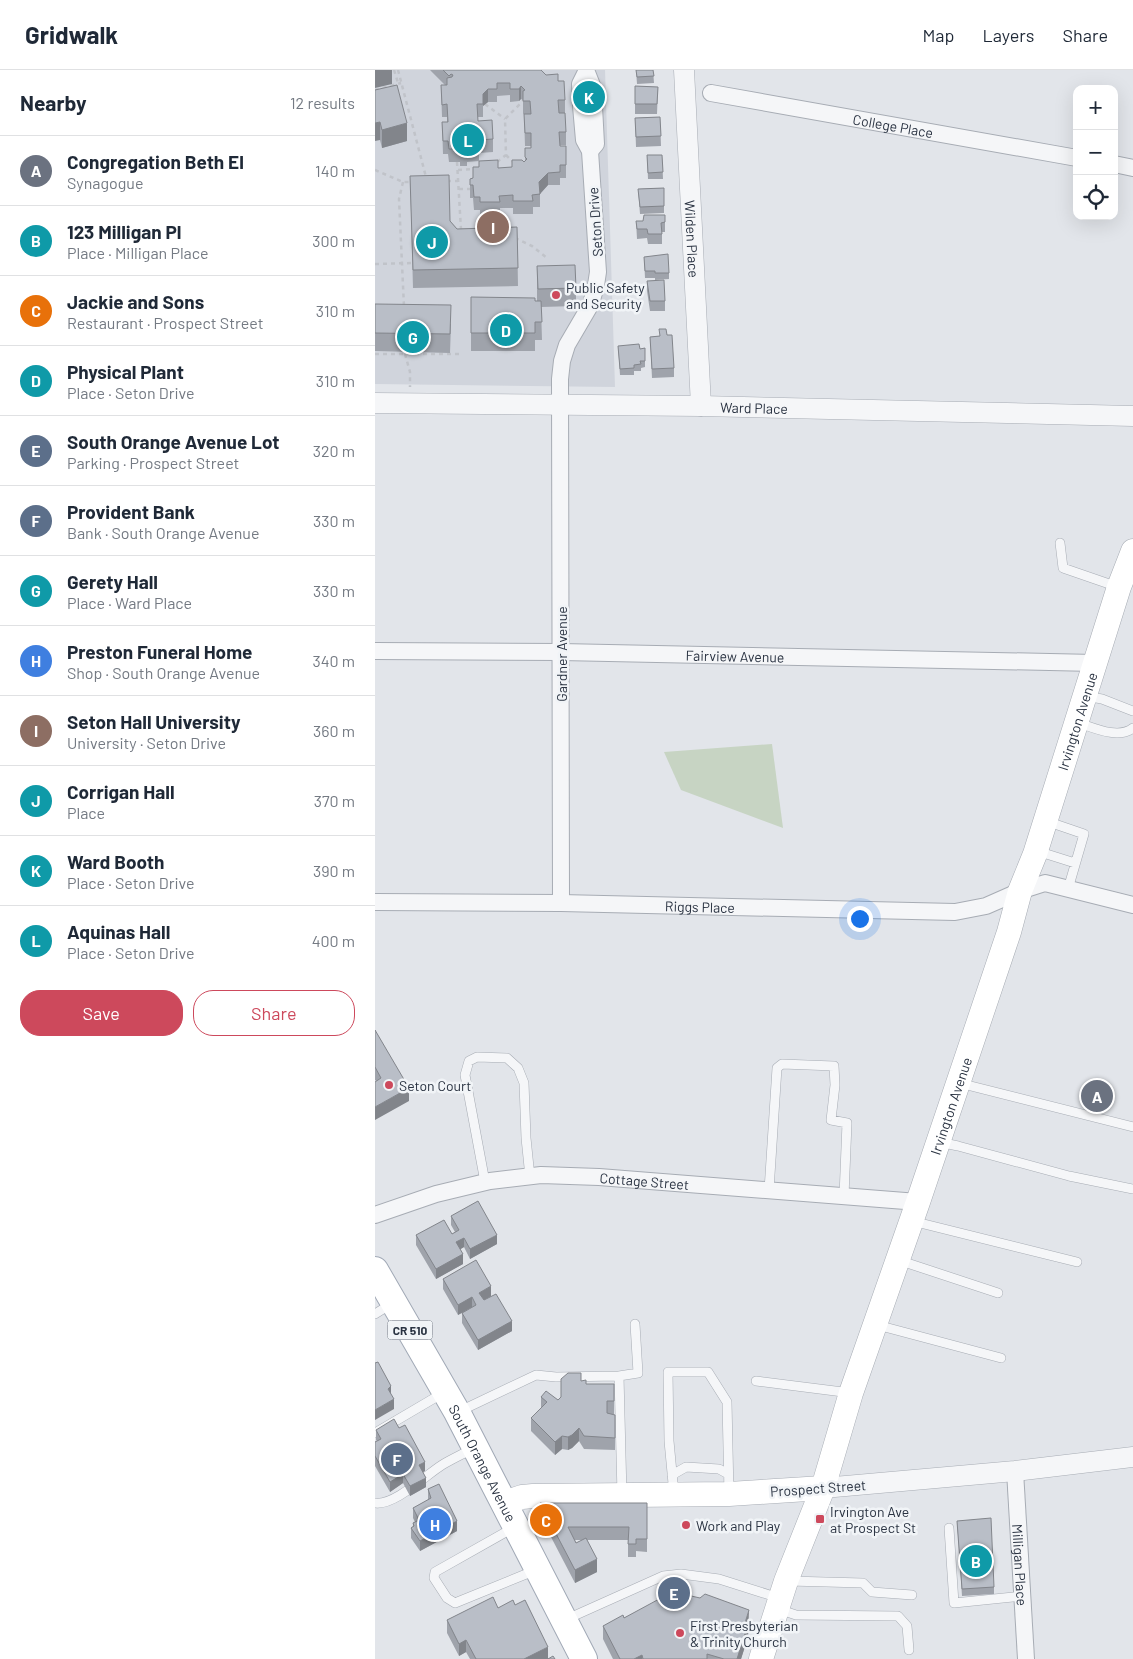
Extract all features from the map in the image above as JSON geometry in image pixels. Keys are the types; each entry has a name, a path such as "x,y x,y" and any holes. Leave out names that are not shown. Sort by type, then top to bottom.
{"main road":[{"name":"Irvington Avenue","path":"761,1659 781,1596 823,1488 851,1393 959,1083 1036,850 1119,587 1132,559"},
{"name":"South Orange Avenue","path":"375,1270 384,1308 451,1402 584,1659"},
{"name":"Prospect Street","path":"504,1503 522,1496 622,1495 673,1484 823,1488"}],"street":[{"name":"Wilden Place","path":"684,70 701,406"},
{"name":"Seton Drive","path":"561,405 562,361 567,345 591,304 598,272 590,151 595,144 593,88 586,71"},
{"name":"College Place","path":"711,93 1073,157"},
{"path":"1118,165 1133,168"},
{"name":"Ward Place","path":"375,403 701,406 1133,416"},
{"name":"Gardner Avenue","path":"561,405 561,902"},
{"name":"Fairview Avenue","path":"375,651 561,652 1095,662"},
{"name":"Riggs Place","path":"375,902 561,902 955,912 986,906 1045,883 1133,905"},
{"name":"Cottage Street","path":"375,1215 436,1194 485,1182 541,1175 599,1177 844,1196 915,1212"},
{"name":"Prospect Street","path":"823,1488 1015,1471 1133,1457"},
{"name":"Milligan Place","path":"1015,1471 1026,1659"}],"lane":[{"path":"1059,543 1063,568 1119,587"},
{"path":"1085,696 1102,699 1133,711"},
{"path":"1076,722 1118,733 1124,733 1133,728"},
{"path":"1045,820 1084,834 1068,889"},
{"path":"1036,850 1075,864"},
{"path":"485,1182 465,1075 469,1061 477,1057 507,1058 517,1068 521,1076 524,1083 526,1138 530,1177"},
{"path":"769,1190 777,1068 782,1064 834,1066 835,1085 831,1120 847,1123 844,1196"},
{"path":"959,1083 1133,1127"},
{"path":"938,1142 1035,1165 1069,1176 1133,1189"},
{"path":"915,1212 1077,1262"},
{"path":"898,1260 998,1293"},
{"path":"375,1433 451,1402 536,1375 556,1377 619,1376 638,1373 635,1324"},
{"path":"876,1325 1001,1358"},
{"path":"673,1484 669,1441 669,1372 708,1372 727,1402 728,1484"},
{"path":"619,1376 622,1495"},
{"path":"756,1381 851,1393"},
{"path":"375,1504 381,1504 395,1498 443,1464 475,1448"},
{"path":"516,1526 435,1572 434,1578 447,1598 455,1603 538,1569"},
{"path":"949,1528 954,1603 1023,1596"},
{"path":"565,1620 663,1576 681,1574 719,1579 781,1596 863,1583 872,1592 912,1595"},
{"path":"781,1596 797,1614 898,1616 907,1626 909,1650"}],"path":[{"path":"393,71 400,83 405,98 427,182"},
{"path":"375,90 400,83"},
{"path":"399,100 405,98"},
{"path":"519,167 506,155 505,119 523,100"},
{"path":"485,104 505,119"},
{"path":"495,164 506,155"},
{"path":"457,162 461,236"},
{"path":"457,170 482,169"},
{"path":"375,170 403,182 419,182"},
{"path":"443,181 458,181"},
{"path":"403,182 399,199 404,307"},
{"path":"459,189 473,188"},
{"path":"507,234 532,246 547,258"},
{"path":"375,264 413,263"},
{"path":"375,354 463,354"},
{"path":"405,354 410,372 410,392"}],"shaded area":[{"path":"375,70 605,70 615,387 375,384"}],"green space":[{"path":"772,744 783,828 681,790 664,752"}],"building":[{"path":"443,70 541,70 546,75 558,74 558,81 564,81 565,100 558,100 559,113 565,113 566,132 559,132 560,146 566,146 566,165 560,165 560,172 548,173 539,182 540,194 532,195 533,201 513,201 513,195 499,196 500,202 480,202 480,197 474,197 473,185 470,185 470,179 473,178 473,167 479,167 479,161 498,160 498,168 512,167 512,160 522,160 524,162 527,159 525,157 525,148 531,148 531,133 525,133 524,114 531,114 530,101 523,101 523,91 525,90 521,86 519,89 510,89 510,83 497,83 497,89 488,89 483,94 483,104 477,104 478,121 492,120 493,139 478,140 479,149 467,149 467,153 460,153 460,149 449,149 448,141 443,141 442,122 448,122 447,104 442,105 441,85 447,85 447,78 453,75 449,76"},
{"path":"636,70 653,70 654,76 637,77"},
{"path":"397,85 407,123 382,130 380,122 375,123 375,90"},
{"path":"635,86 658,87 657,104 635,104"},
{"path":"660,117 661,136 636,137 635,118"},
{"path":"647,155 662,155 663,172 648,173"},
{"path":"449,175 450,221 457,229 517,227 518,268 413,270 410,176"},
{"path":"664,188 664,206 640,207 638,189"},
{"path":"644,215 665,215 665,222 661,223 662,234 648,234 647,229 637,229 636,221 643,221"},
{"path":"668,254 669,273 645,271 644,257"},
{"path":"575,265 576,288 538,289 537,266"},
{"path":"664,280 665,301 650,301 647,281"},
{"path":"471,297 535,298 535,301 541,301 542,322 535,322 535,333 471,333"},
{"path":"375,304 451,305 450,334 375,333"},
{"path":"659,329 666,329 667,335 672,335 674,368 652,369 650,337 660,336"},
{"path":"639,344 640,349 645,348 645,361 640,361 641,364 634,365 634,368 620,369 618,346"},
{"name":"Seton Court","path":"375,1030 409,1088 375,1107 375,1082 381,1078 375,1067"},
{"path":"478,1201 497,1235 470,1249 464,1238 456,1242 463,1254 436,1269 416,1235 444,1220 452,1234 459,1230 451,1216"},
{"path":"476,1260 491,1286 479,1293 484,1300 496,1294 512,1321 478,1340 462,1313 476,1305 472,1297 458,1305 443,1279"},
{"path":"378,1362 391,1386 388,1389 394,1399 375,1410 375,1363"},
{"path":"568,1373 581,1373 581,1381 586,1380 586,1384 614,1384 614,1401 607,1401 607,1413 615,1415 615,1438 584,1436 579,1428 572,1435 568,1437 562,1436 555,1442 531,1418 547,1402 541,1397 546,1391 558,1400 561,1397 561,1379"},
{"path":"394,1419 399,1428 405,1425 425,1462 419,1465 426,1478 410,1486 403,1474 390,1482 375,1456 375,1442 381,1439 376,1430"},
{"path":"439,1484 457,1521 420,1541 411,1528 414,1526 413,1523 419,1520 413,1508 431,1498 428,1489"},
{"path":"540,1503 647,1503 647,1539 636,1539 636,1544 628,1544 629,1527 568,1527 576,1543 586,1538 597,1559 575,1570"},
{"path":"991,1518 994,1587 962,1589 957,1521"},
{"name":"First Presbyterian & Trinity Church","path":"705,1594 749,1610 745,1623 748,1624 737,1659 724,1659 707,1654 707,1659 643,1659 642,1655 634,1659 620,1659 603,1626 623,1615 624,1618 661,1598 668,1599 669,1596 676,1598 687,1595 700,1598"},
{"path":"493,1597 498,1608 513,1600 515,1605 525,1600 548,1647 524,1659 476,1659 466,1640 459,1644 447,1620"}],"place":[{"name":"Ward Booth","path":"589,97"},
{"name":"Aquinas Hall","path":"468,140"},
{"name":"Seton Hall University","path":"493,227"},
{"name":"Corrigan Hall","path":"432,242"},
{"name":"Public Safety and Security","path":"556,295"},
{"name":"Physical Plant","path":"506,330"},
{"name":"Gerety Hall","path":"413,337"},
{"name":"Seton Court","path":"389,1085"},
{"name":"Congregation Beth El","path":"1097,1096"},
{"name":"Provident Bank","path":"397,1459"},
{"name":"Irvington Ave at Prospect St","path":"820,1519"},
{"name":"Jackie and Sons","path":"546,1520"},
{"name":"Preston Funeral Home","path":"435,1524"},
{"name":"Work and Play","path":"686,1525"},
{"name":"123 Milligan Pl","path":"976,1561"},
{"name":"South Orange Avenue Lot","path":"674,1593"},
{"name":"First Presbyterian & Trinity Church","path":"680,1633"}]}
